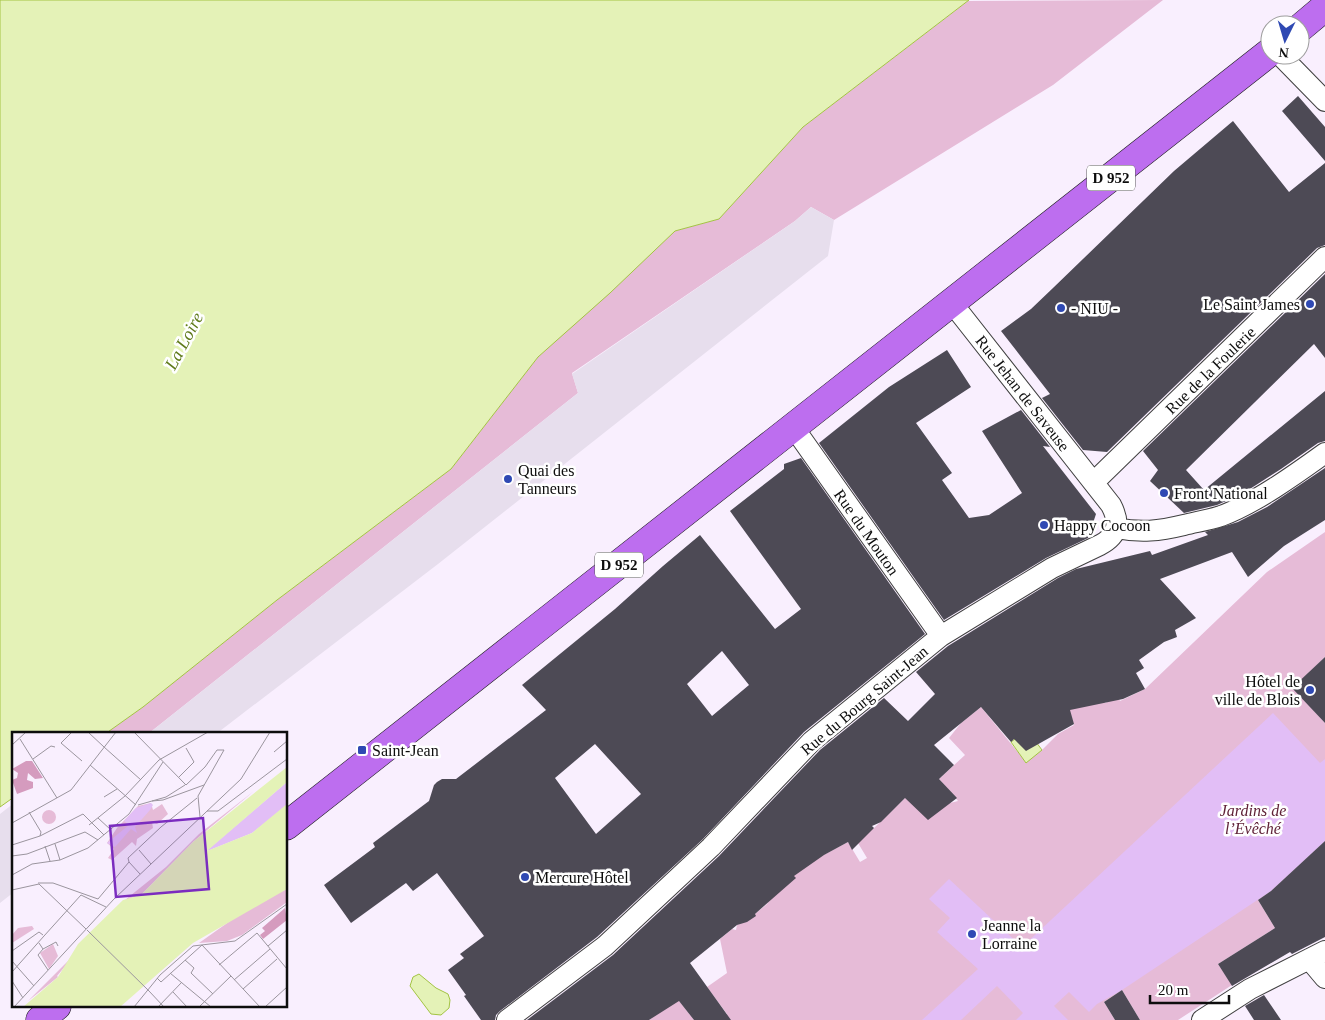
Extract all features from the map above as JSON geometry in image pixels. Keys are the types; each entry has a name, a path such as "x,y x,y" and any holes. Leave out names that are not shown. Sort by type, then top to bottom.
{"main road":[{"path":"1310,20 1325,7"},
{"name":"D 952","path":"288,824 1260,60"},
{"path":"40,1020 55,1008"}],"street":[{"path":"1290,65 1325,101"},
{"name":"Rue de la Foulerie","path":"1094,482 1325,257"},
{"name":"Rue Jehan de Saveuse","path":"952,304 1094,482"},
{"name":"Rue du Mouton","path":"794,428 941,636"},
{"path":"1094,482 1117,516 1116,528 1129,531 1157,531 1219,517 1240,508 1325,453"},
{"name":"Rue du Bourg Saint-Jean","path":"507,1020 605,946 712,847 812,741 941,636 1052,568 1108,541 1116,528"},
{"path":"1202,1020 1250,989 1317,955 1325,978"}],"green space":[{"path":"1163,0 1053,85 834,220 811,207 795,221 572,373 578,393 151,732 108,732 143,707 277,600 451,469 538,357 675,231 719,219 803,127 968,1"},
{"path":"1325,532 1325,657 1293,688 1325,723 1325,841 1271,891 1258,900 1275,928 1218,964 1232,985 1178,1020 1140,1020 1122,990 1104,1002 1115,1020 721,1020 727,1014 707,987 727,973 720,939 732,929 736,930 737,925 755,916 767,904 779,887 816,859 848,842 860,862 867,858 855,838 874,828 905,798 950,803 958,801 939,779 965,755 949,738 961,723 981,707 1026,762 1042,750 1058,734 1074,725 1068,707 1101,686 1105,703 1118,697 1120,701 1145,689 1267,572"},
{"path":"666,984 694,1020 649,1020 652,1018"}],"sand":[{"name":"Jardins de l’Évêché","path":"1273,713 1320,763 1325,759 1325,841 1271,891 1122,990 1097,1004 1089,1012 1069,992 1054,1006 1068,1020 1016,1020 1023,1013 997,986 961,1020 922,1020 978,969 937,932 950,918 929,899 949,879 1022,947"}],"shaded area":[{"name":"Quai des Tanneurs","path":"811,207 834,220 828,256 438,564 219,732 151,732 578,393 572,374 795,221"},
{"path":"12,805 12,894 0,903 0,814"}],"water":[{"name":"La Loire","path":"0,0 969,0 803,127 719,219 675,231 610,293 538,357 451,469 277,600 143,707 108,732 12,732 12,798 0,807"},
{"path":"1027,730 1042,750 1026,763 1011,742"},
{"path":"419,974 436,988 448,994 450,1000 449,1008 441,1015 431,1014 410,986 413,977"}],"building":[{"path":"1298,96 1325,127 1325,161 1282,111"},
{"path":"1233,121 1289,192 1325,163 1325,245 1317,248 1107,452 1083,450 1042,398 1050,394 1001,331 1031,309 1174,171"},
{"path":"1325,274 1325,358 1314,344 1186,470 1204,490 1325,391 1325,441 1318,443 1242,494 1217,505 1184,513 1150,481 1158,470 1143,451"},
{"path":"947,350 971,387 916,423 952,473 942,480 969,518 989,515 1022,493 982,431 1021,410 1050,447 1043,446 1096,514 1088,538 1046,558 944,620 819,443 889,387"},
{"path":"801,458 925,634 804,732 703,839 597,937 500,1011 496,1015 495,1020 481,1020 448,970 464,958 460,954 484,936 437,873 413,891 406,883 351,923 324,885 375,847 373,843 429,801 434,785 437,782 442,779 456,779 546,710 522,685 615,609 700,535 775,629 801,609 730,511 784,469 784,464","holes":["722,651 749,685 712,716 687,684","595,744 641,794 596,834 555,778"]},
{"path":"1325,468 1325,520 1284,546 1248,577 1232,552 1160,579 1196,618 1175,630 1177,637 1164,642 1139,660 1144,668 1136,673 1145,689 1123,699 1070,710 1074,724 1026,751 1014,739 1011,742 981,707 934,745 954,765 939,779 957,798 928,820 905,798 881,822 872,826 874,828 852,850 848,842 824,855 794,876 796,878 755,914 756,916 747,922 737,925 690,963 731,1020 694,1020 679,1001 649,1020 527,1020 613,955 719,856 820,750 884,698 908,721 935,694 916,672 948,646 1058,578 1076,569 1150,551 1152,555 1208,535 1205,532 1238,522 1267,507"},
{"name":"Hôtel de ville de Blois","path":"1325,657 1325,723 1292,688"},
{"path":"1325,841 1325,937 1292,954 1290,952 1232,986 1218,964 1275,928 1258,900 1271,891"},
{"path":"1122,990 1140,1020 1115,1020 1104,1002"},
{"path":"1264,995 1281,1020 1254,1020 1245,1006"}],"place":[{"name":"Le Saint James","path":"1310,304"},
{"name":"‑ NIU ‑","path":"1061,308"},
{"name":"Quai des Tanneurs","path":"508,479"},
{"name":"Front National","path":"1164,493"},
{"name":"Happy Cocoon","path":"1044,525"},
{"name":"Hôtel de ville de Blois","path":"1310,690"},
{"name":"Saint-Jean","path":"362,750"},
{"name":"Mercure Hôtel","path":"525,877"},
{"name":"Jeanne la Lorraine","path":"972,934"}]}
